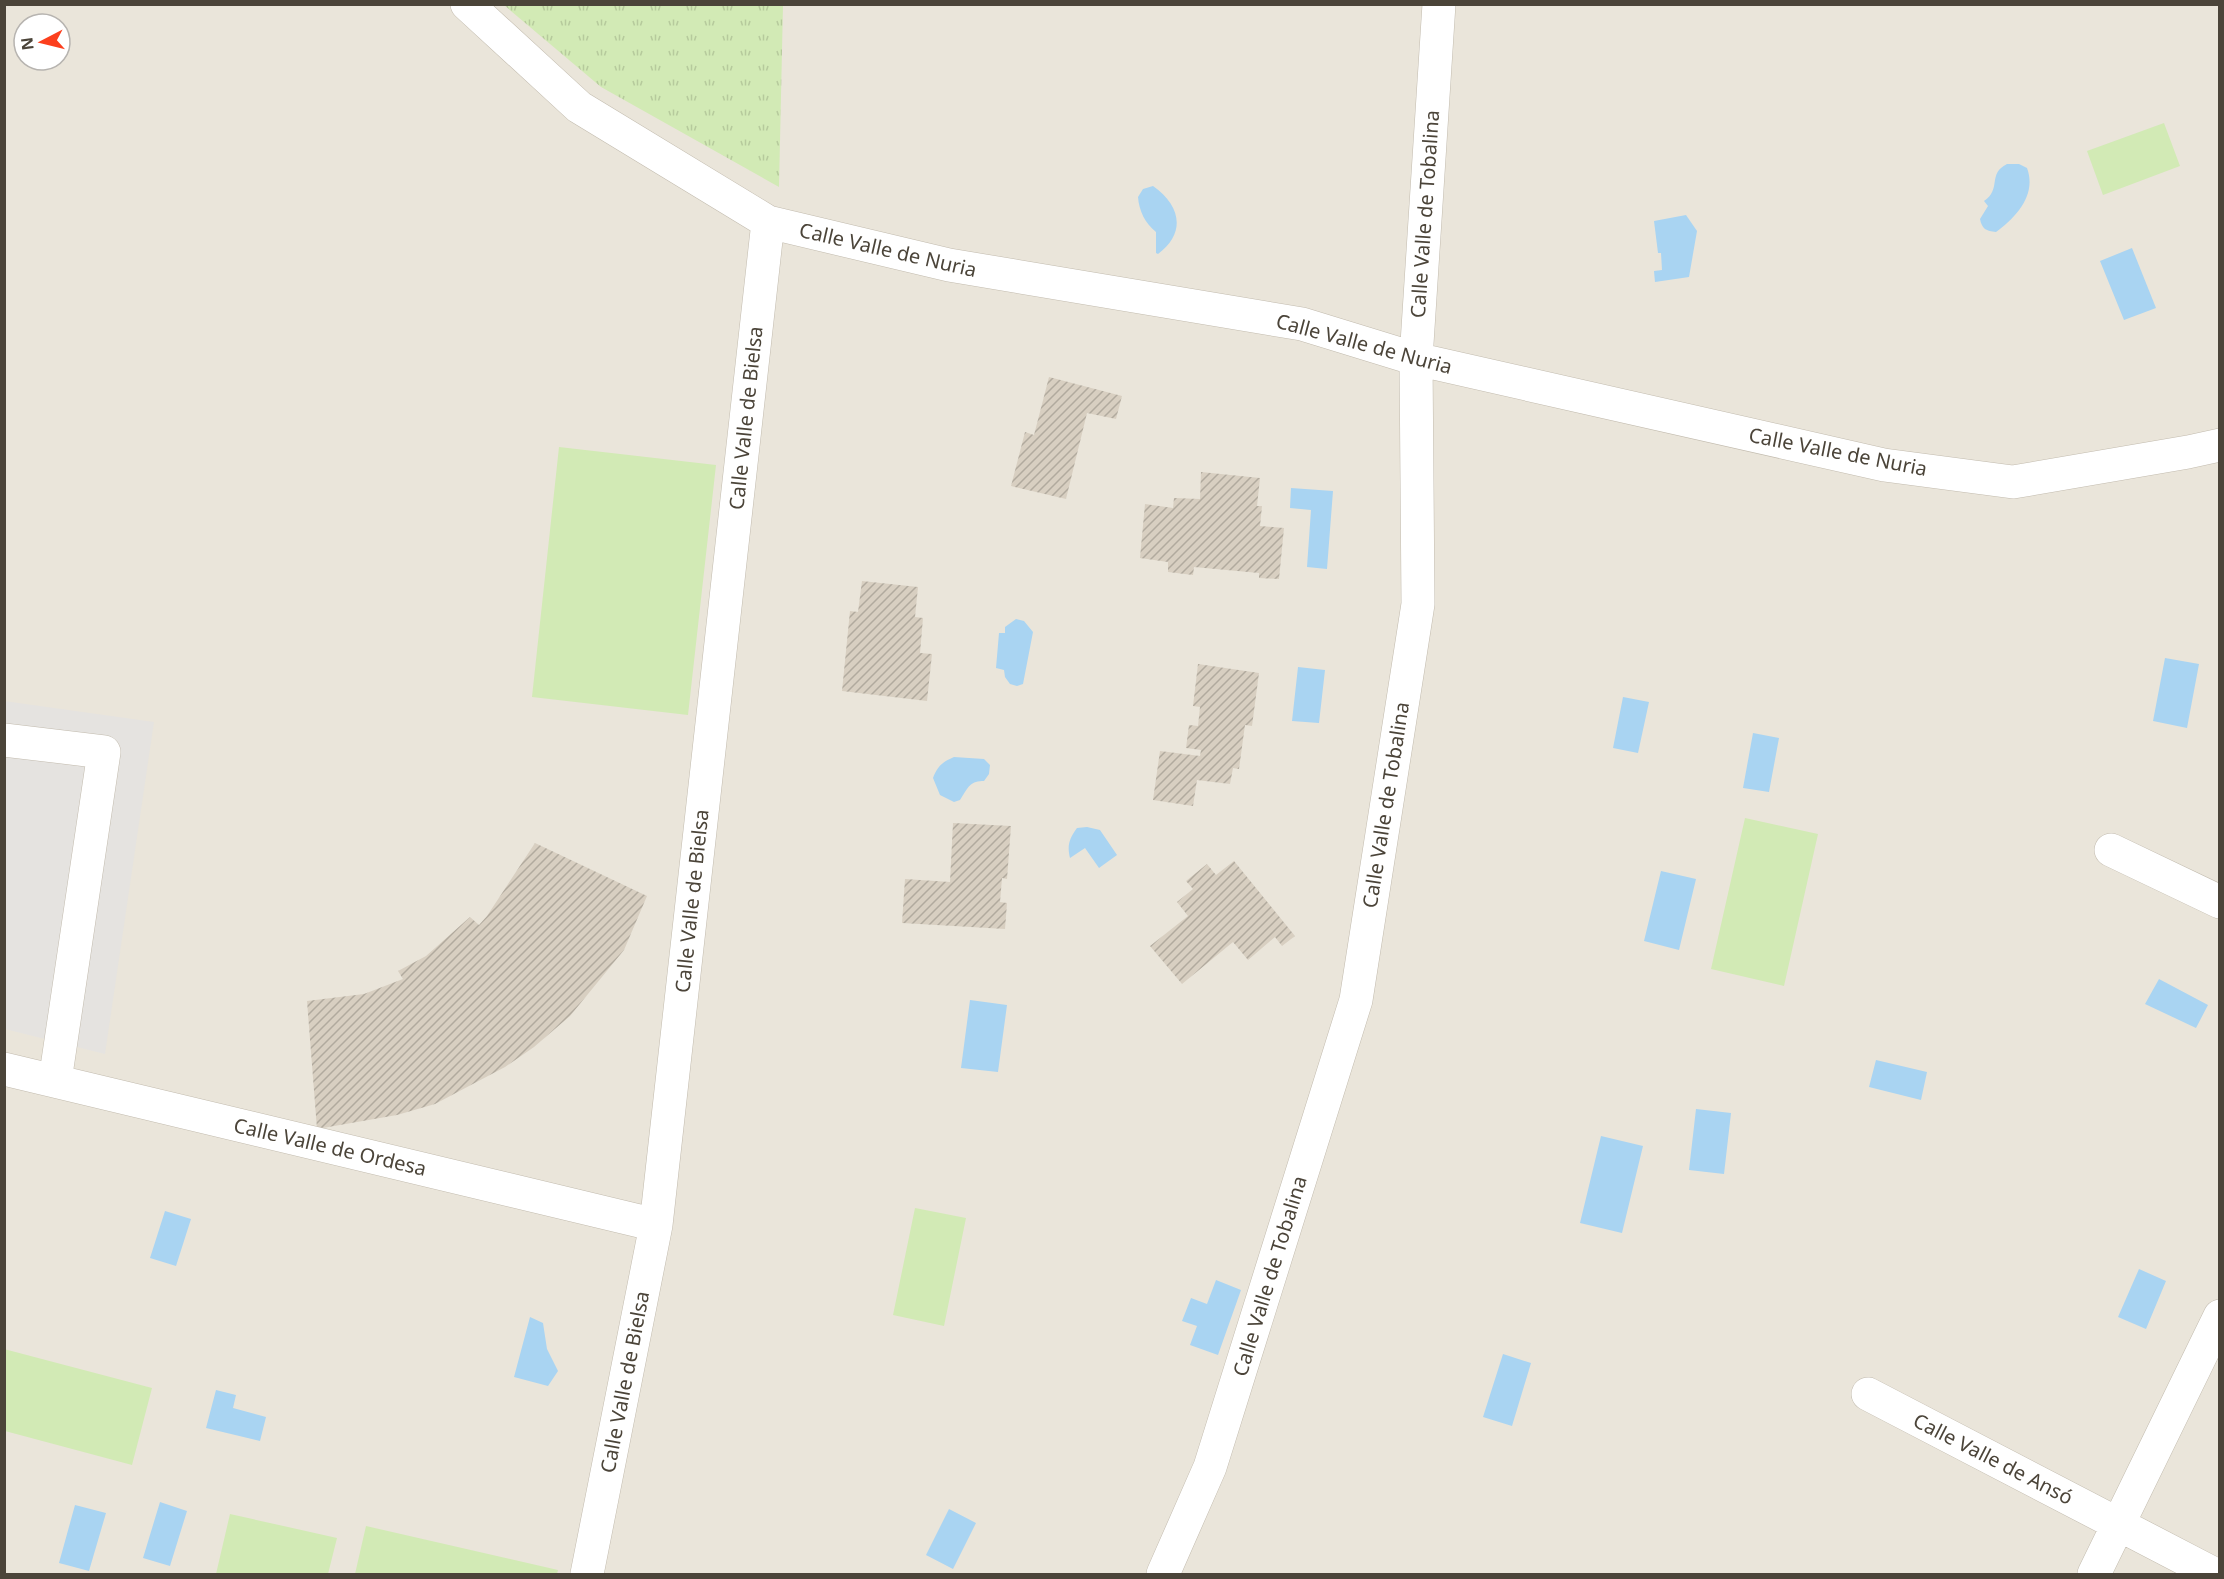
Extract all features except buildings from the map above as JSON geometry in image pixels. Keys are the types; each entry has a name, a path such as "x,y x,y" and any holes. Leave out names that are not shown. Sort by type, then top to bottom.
{"street":[{"name":"Calle Valle de Nuria","path":"467,4 579,107 768,222 949,265 1302,324 1416,359 1884,465 2013,482 2220,445"},
{"name":"Calle Valle de Tobalina","path":"1163,1575 1210,1467 1356,1000 1418,604 1416,359 1439,4"},
{"name":"Calle Valle de Bielsa","path":"587,1575 656,1225 768,222"},
{"path":"4,740 104,752 55,1081"},
{"path":"2111,850 2220,902"},
{"name":"Calle Valle de Ordesa","path":"4,1069 656,1225"},
{"path":"2094,1575 2220,1316"},
{"name":"Calle Valle de Ansó","path":"1868,1394 2214,1575"}],"shaded area":[{"path":"5,5 2219,5 2219,1574 5,1574"},
{"path":"4,701 154,722 105,1054 5,1029"}],"green space":[{"path":"504,5 783,5 779,187 601,87"},
{"path":"2164,123 2180,166 2103,195 2087,151"},
{"path":"559,447 716,465 688,715 532,697"},
{"path":"1745,818 1818,834 1784,986 1711,969"},
{"path":"915,1208 966,1218 944,1326 893,1315"},
{"path":"4,1349 152,1388 132,1465 5,1431"},
{"path":"230,1514 337,1538 328,1574 216,1574"},
{"path":"366,1526 558,1570 557,1574 355,1574"}],"water":[{"path":"2007,164 2019,164 2027,168 2029,187 2027,196 2011,219 1996,232 1990,231 1983,227 1980,219 1988,206 1984,201 1992,192 1997,172"},
{"path":"1153,186 1169,202 1176,219 1173,237 1158,254 1156,253 1156,232 1143,216 1138,197 1143,189"},
{"path":"1686,215 1697,231 1689,277 1655,282 1654,271 1662,270 1654,221"},
{"path":"2132,248 2156,308 2124,320 2100,261"},
{"path":"1291,488 1333,491 1327,569 1307,567 1311,510 1290,508"},
{"path":"1016,619 1024,621 1033,632 1023,684 1017,686 1010,684 1005,677 1004,670 996,668 999,633 1005,633 1005,627"},
{"path":"2165,658 2199,664 2187,728 2153,721"},
{"path":"1298,667 1325,670 1319,723 1292,721"},
{"path":"1623,697 1649,702 1638,753 1613,748"},
{"path":"1753,733 1779,738 1769,792 1743,788"},
{"path":"954,757 984,759 990,765 989,774 984,781 972,784 960,800 954,802 940,795 933,778 940,765"},
{"path":"1087,827 1100,830 1117,855 1099,868 1085,848 1070,858 1069,843 1072,836 1077,828"},
{"path":"1661,871 1696,879 1679,950 1644,941"},
{"path":"2159,979 2208,1005 2196,1028 2145,1004"},
{"path":"970,1000 1007,1005 998,1072 961,1068"},
{"path":"1876,1060 1927,1072 1921,1100 1869,1087"},
{"path":"1696,1109 1731,1113 1724,1174 1689,1170"},
{"path":"1601,1136 1643,1146 1622,1233 1580,1223"},
{"path":"165,1211 191,1219 176,1266 150,1258"},
{"path":"2139,1269 2166,1281 2146,1329 2118,1317"},
{"path":"1216,1280 1241,1290 1218,1355 1190,1345 1197,1326 1182,1321 1191,1298 1207,1304"},
{"path":"530,1317 543,1323 547,1349 558,1371 548,1386 514,1377"},
{"path":"1503,1354 1531,1363 1512,1426 1483,1417"},
{"path":"216,1390 236,1395 233,1408 266,1417 260,1441 206,1428"},
{"path":"160,1502 187,1511 170,1566 143,1558"},
{"path":"75,1505 106,1513 89,1571 59,1563"},
{"path":"949,1509 976,1523 953,1569 926,1555"}]}
